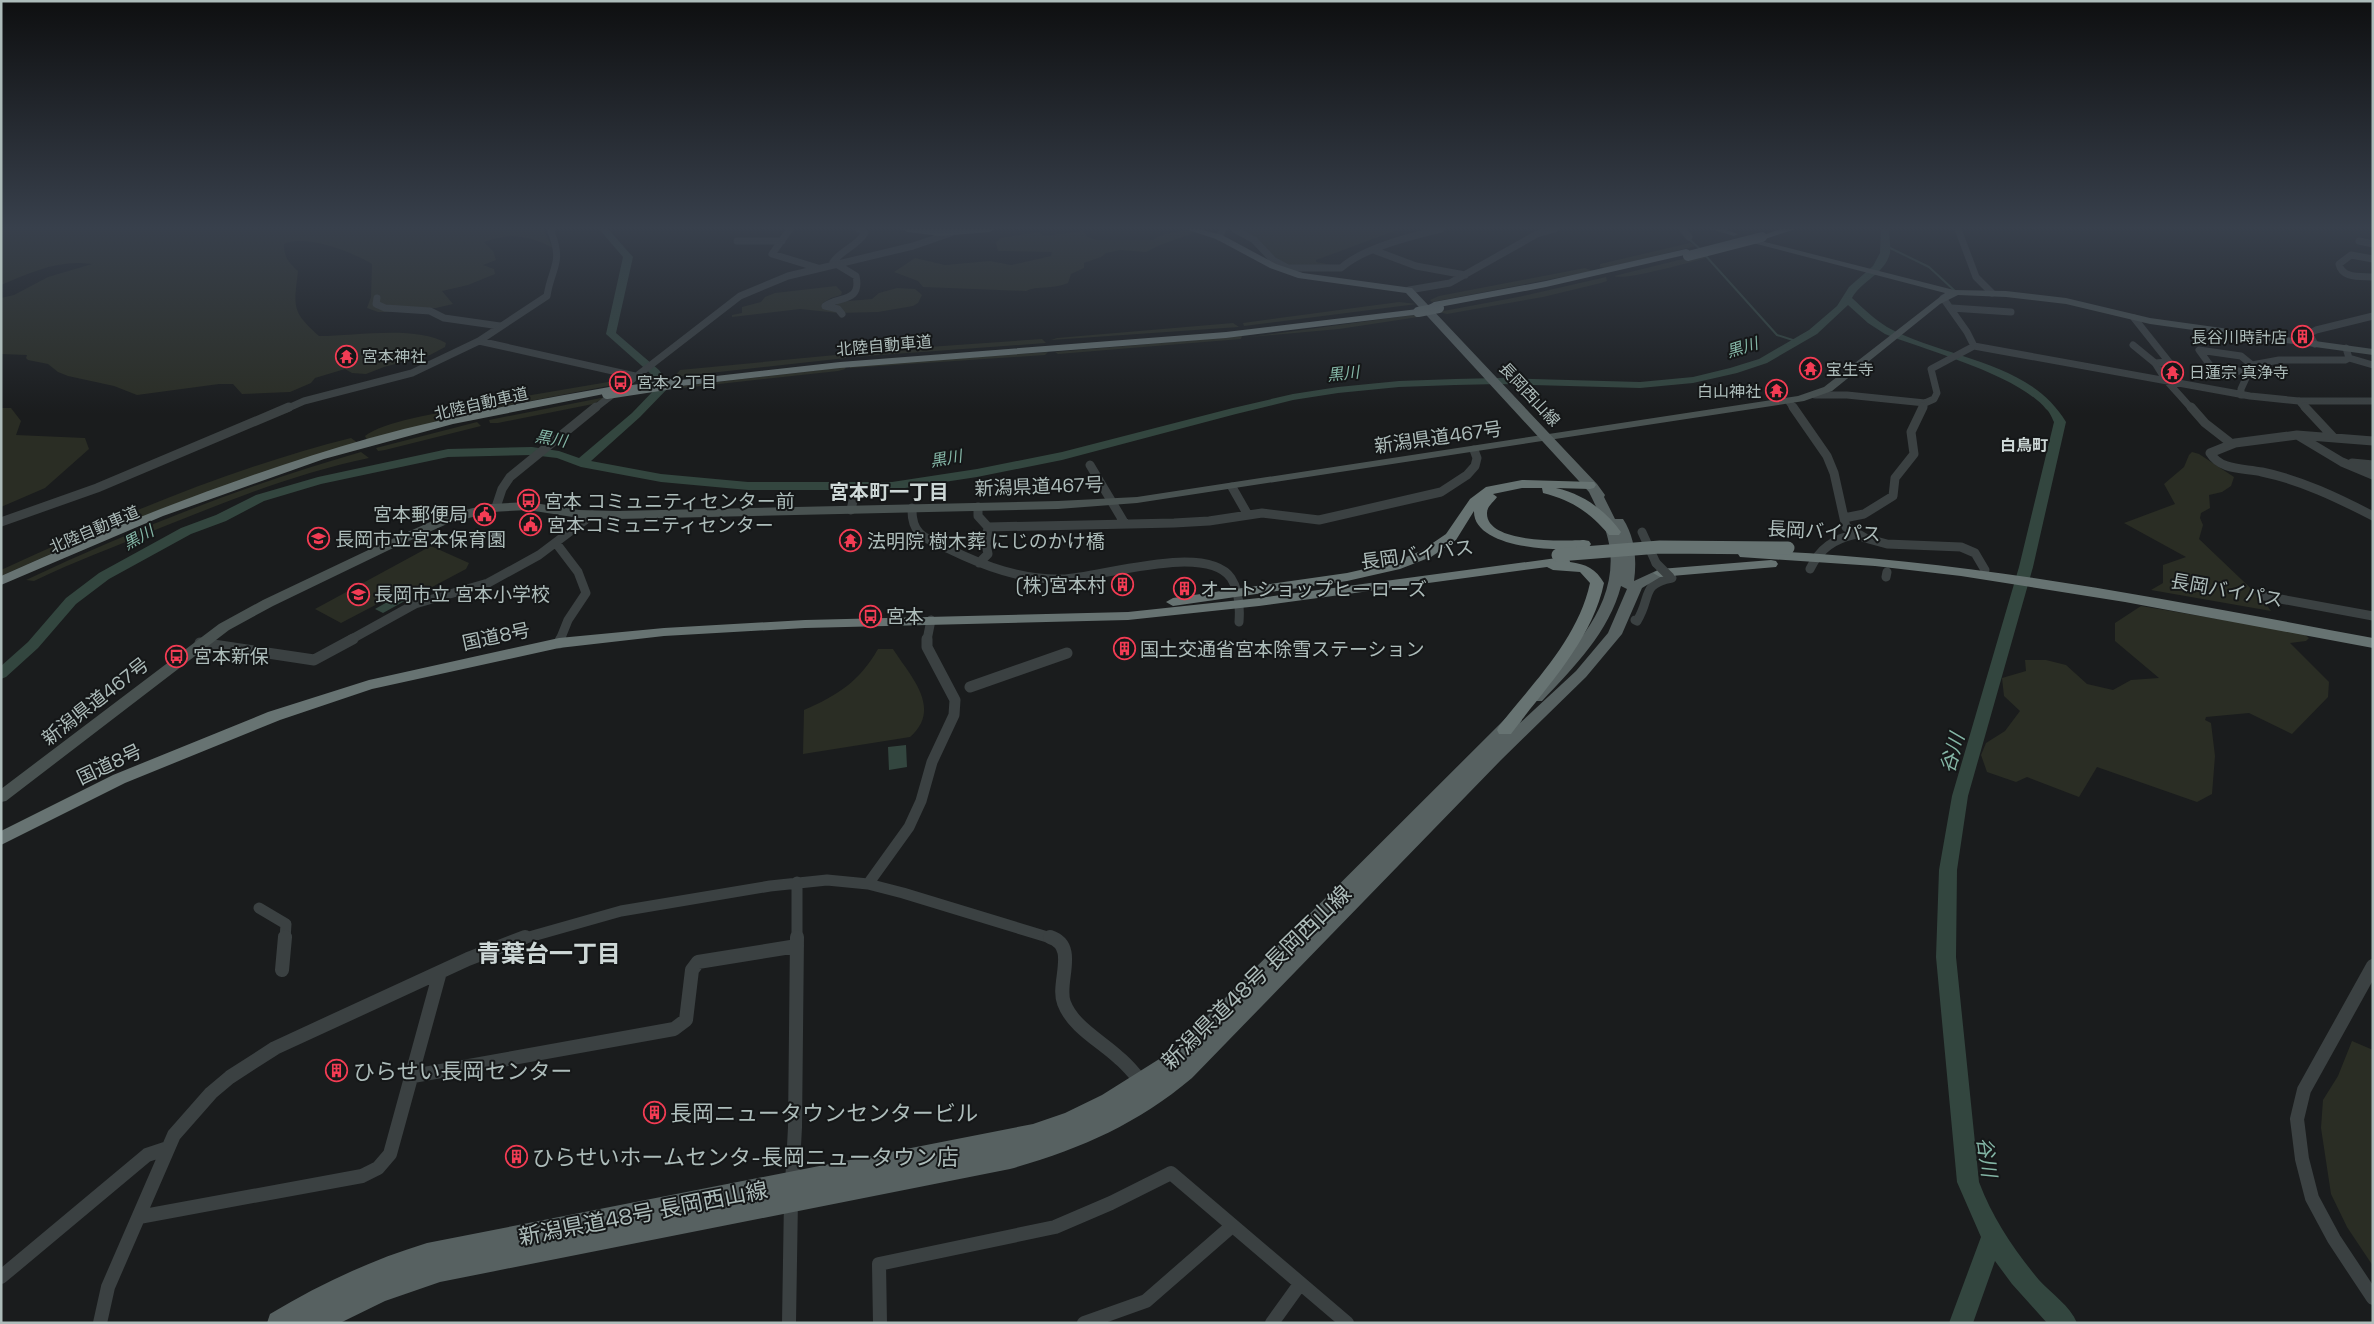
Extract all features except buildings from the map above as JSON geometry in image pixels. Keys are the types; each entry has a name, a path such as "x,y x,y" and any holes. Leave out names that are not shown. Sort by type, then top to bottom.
{"highway":[{"name":"北陸自動車道","path":"1,581 74,548 174,508 328,455 454,420 611,391 673,382 840,365 1217,336 1417,310 1519,291"},
{"name":"北陸自動車道","path":"1,588 155,521 316,463 455,425 611,391"},
{"path":"1237,598 1376,572 1411,561 1426,554 1451,537 1478,497 1497,488 1522,484 1591,486"},
{"path":"1614,532 1597,512 1580,500 1544,490 1515,490 1495,494 1489,498 1480,510 1480,518 1484,525 1496,534 1530,543 1677,543 1788,548"},
{"name":"長岡バイパス","path":"1032,617 1124,610 1237,598 1660,547 1788,548 1815,559 1922,558 2373,643"},
{"name":"長岡バイパス","path":"1032,617 1128,616 1237,598 1276,599 1561,558 1681,553 1867,562 2001,573"},
{"path":"1662,571 1815,559"},
{"path":"1276,599 1315,598 1411,587 1555,566 1574,566 1589,571 1595,578 1597,587 1577,633 1505,730"},
{"name":"長岡バイパス","path":"2039,580 2373,636"},
{"name":"国道8号","path":"1,839 119,779 274,716 369,685 559,643 664,632 805,624 1032,617"}],"main road":[{"name":"長岡西山線","path":"1410,291 1591,486 1620,527 1626,542 1622,558 1625,595 1607,635 1529,722"},
{"path":"1946,291 1954,293 1992,293 2066,302 2134,318 2373,352"},
{"name":"新潟県道467号","path":"1,797 200,643 268,603 454,517 496,507 528,506 592,515 978,507 1114,502 1166,497 1789,402 1815,395 1828,389 1943,298 1954,293"},
{"name":"新潟県道48号 長岡西山線","path":"313,1323 381,1290 440,1270 792,1193 1033,1134 1067,1123 1096,1110 1143,1083 1179,1057 1198,1039 1556,678 1600,626 1615,592 1618,569 1622,558 1604,506 1591,486"},
{"path":"1622,558 1662,571"},
{"name":"新潟県道48号 長岡西山線","path":"278,1323 348,1284 401,1262 427,1255 792,1193 1010,1159 1076,1140 1099,1130 1164,1090 1209,1048 1529,722 1557,698 1609,644 1622,622 1631,595 1637,585 1662,571"}],"street":[{"path":"1,522 97,488 304,401 412,373 479,341 547,296 547,291"},
{"path":"496,507 505,484 529,462 648,366 740,296 753,291"},
{"path":"842,314 838,309 826,306 829,303 845,300 855,291"},
{"path":"377,298 376,304 385,308 430,311 444,318 500,326"},
{"path":"1943,298 1952,308 1974,346"},
{"path":"1952,308 1969,310 1988,308 2011,312"},
{"path":"2364,321 2373,316"},
{"path":"2134,318 2169,362 2155,363"},
{"path":"2315,344 2309,334 2321,327 2364,321 2373,323"},
{"path":"479,341 635,376"},
{"path":"2133,345 2155,363 2169,383 2205,423 2232,444"},
{"path":"1815,395 1864,396 1925,403 1934,399 1937,393 1931,369 1939,363 1955,358 1963,350 1974,346 2241,395 2299,401 2373,401"},
{"path":"2249,369 2241,356 2197,347 2212,368 2249,369 2269,361 2341,360 2350,358 2373,365"},
{"path":"2346,348 2350,358"},
{"path":"2241,395 2241,389 2249,369"},
{"path":"2299,401 2334,438"},
{"path":"1789,402 1827,456 1834,473 1846,527 1856,534 1887,544 1961,547 1975,553 1985,569"},
{"path":"1844,518 1859,518 1868,514 1893,496 1895,478 1914,454 1912,432 1925,403"},
{"path":"2297,435 2342,462 2373,475"},
{"path":"2373,441 2297,435 2232,444 2214,450 2210,453 2210,456 2223,464 2274,475 2309,486 2373,516"},
{"path":"978,507 978,516 988,526 1209,521 1262,513 1319,520 1429,496 1448,488 1467,475 1477,462 1474,450"},
{"path":"2342,462 2373,465"},
{"path":"1090,465 1114,502 1125,524"},
{"path":"1232,487 1248,515"},
{"path":"851,510 854,496"},
{"path":"912,508 911,522 920,535 992,569 1060,579 1105,574 1152,563 1213,566 1228,574 1237,598 1238,622"},
{"path":"200,643 314,660 415,604 488,583 539,556 592,515"},
{"path":"979,563 988,554 986,544 988,526"},
{"path":"1635,620 1637,621 1643,611 1651,585 1657,581 1672,578 1662,571 1642,532"},
{"path":"1815,559 1838,540 1856,534"},
{"path":"556,543 575,564 582,577 586,593 568,620 559,643"},
{"path":"2264,596 2373,616"},
{"path":"868,884 909,827 922,801 932,762 954,715 955,700 927,647 927,638 939,619"},
{"path":"970,687 1068,653"},
{"path":"100,1323 108,1287 168,1148 178,1130 211,1093 253,1061 275,1048 440,972 508,944 578,921 647,906 797,882 844,881 868,884 1055,939 1063,945 1067,952 1061,990 1067,1010 1143,1083"},
{"path":"789,1323 795,1127 797,882"},
{"path":"259,908 286,924 282,970"},
{"path":"413,1076 674,1029 686,1020 692,970 698,962 797,946"},
{"path":"2373,966 2304,1090 2297,1119 2302,1159 2312,1198 2334,1239 2373,1298"},
{"path":"139,1217 362,1176 374,1172 384,1164 390,1154 413,1076 440,972"},
{"path":"1,1277 147,1155 168,1148"},
{"path":"880,1323 879,1264 1055,1227 1111,1203 1171,1173 1347,1323"},
{"path":"1084,1323 1146,1301 1232,1226"},
{"path":"1272,1323 1300,1284"}],"shaded area":[{"path":"22,291 296,291 296,308 299,314 319,336 402,333 418,334 446,343 445,347 430,355 384,367 366,374 352,373 345,369 315,378 311,383 290,392 242,394 233,384 219,384 137,395 114,386 68,376 58,372 48,364 28,360 26,358 27,355 1,354 1,298"},
{"path":"371,291 443,291 453,304 436,308 402,308 391,312 378,312 367,308"},
{"path":"794,291 841,291 841,295 823,303 836,306 837,302 872,299 879,293 887,291 917,291 922,295 918,303 913,306 878,312 838,313 800,309 732,317 732,315 742,313 742,307 761,302 765,297 775,293"},
{"path":"1466,291 1490,291 1432,302 1430,300 1439,296"},
{"path":"1545,291 1569,291 1447,314 1438,312"},
{"path":"1399,302 1417,304 1244,326 1243,323"},
{"path":"1421,314 1425,316 1339,329 1249,337"},
{"path":"1233,323 1239,327 1051,340 1057,338"},
{"path":"1242,336 1241,339 1058,354 1055,352"},
{"path":"1042,339 1046,343 853,357 853,353 856,352"},
{"path":"1048,352 1045,355 850,368 850,366"},
{"path":"846,354 846,358 674,377 680,370"},
{"path":"846,367 838,371 674,389 675,387"},
{"path":"614,381 618,384 479,411 478,407 485,403"},
{"path":"606,397 593,404 498,423 490,423 489,420"},
{"path":"1,408 11,408 21,421 16,435 85,438 89,449 45,488 1,507"},
{"path":"466,408 472,413 367,440 365,436 398,422"},
{"path":"477,422 481,426 385,450 378,451 376,448"},
{"path":"351,438 358,443 177,503 1,576 1,570 173,496 262,464"},
{"path":"361,452 369,458 315,471 263,488 96,554 34,581 26,580 108,543 191,509 275,479"},
{"path":"2192,452 2199,454 2234,477 2231,486 2222,492 2209,495 2210,508 2201,513 2200,518 2203,525 2199,539 2263,600 2271,611 2151,590 2163,583 2163,565 2186,557 2124,523 2175,504 2164,484 2184,467"},
{"path":"431,546 469,563 466,569 417,595 404,590 341,623 315,609"},
{"path":"403,593 412,597 383,613 375,609"},
{"path":"2141,606 2302,633 2309,638 2306,641 2290,643 2329,682 2328,697 2292,734 2249,713 2206,717 2205,720 2211,723 2215,756 2212,794 2197,802 2097,767 2079,797 2027,777 2016,782 1987,772 1981,755 1986,743 2005,731 2020,711 2004,696 2002,678 2026,671 2025,660 2046,660 2066,665 2087,684 2113,690 2131,680 2159,678 2115,641 2115,623"},
{"path":"878,649 893,649 915,681 924,704 924,715 919,726 910,737 803,754 804,710 827,699 847,686 863,670"},
{"path":"906,745 907,767 889,770 888,747"},
{"path":"2352,1041 2373,1050 2373,1266 2347,1227 2331,1194 2321,1128 2323,1100 2338,1076"}],"waterway":[{"path":"581,463 636,415 664,386 655,372 611,334 621,291"},
{"path":"1737,291 1777,335 1799,342"},
{"name":"黒川","path":"581,463 661,478 748,486 892,486 977,473 1062,456 1233,411 1293,397 1338,390 1399,384 1455,382 1499,381 1640,385 1693,380 1733,371 1763,361 1799,342 1841,308 1851,291"},
{"name":"谷川","path":"1847,299 1883,329 1985,368 2034,393 2051,407 2060,422 2026,567 1960,796 1948,870 1946,957 1968,1182 1995,1241 2034,1292 2065,1323"},
{"name":"黒川","path":"1,674 33,645 71,601 104,576 186,531 221,518 260,498 318,481 448,453 532,451 559,455 581,463"},
{"path":"1961,1323 1992,1238"}],"place":[{"name":"長谷川時計店","path":"2303,337"},
{"name":"宮本神社","path":"346,356"},
{"name":"宝生寺","path":"1810,369"},
{"name":"日蓮宗 真浄寺","path":"2173,372"},
{"name":"宮本２丁目","path":"621,382"},
{"name":"白山神社","path":"1777,391"},
{"name":"宮本 コミュニティセンター前","path":"528,501"},
{"name":"宮本郵便局","path":"484,514"},
{"name":"宮本コミュニティセンター","path":"531,525"},
{"name":"長岡市立宮本保育園","path":"319,539"},
{"name":"法明院 樹木葬 にじのかけ橋","path":"851,541"},
{"name":"(株)宮本村","path":"1122,585"},
{"name":"オートショップヒーローズ","path":"1184,589"},
{"name":"長岡市立 宮本小学校","path":"358,594"},
{"name":"宮本","path":"870,616"},
{"name":"国土交通省宮本除雪ステーション","path":"1124,649"},
{"name":"宮本新保","path":"177,656"},
{"name":"ひらせい長岡センター","path":"337,1071"},
{"name":"長岡ニュータウンセンタービル","path":"654,1113"},
{"name":"ひらせいホームセンタ-長岡ニュータウン店","path":"516,1157"}],"district":[{"name":"白鳥町","path":"2024,445"},
{"name":"宮本町一丁目","path":"889,492"},
{"name":"青葉台一丁目","path":"549,954"}]}
